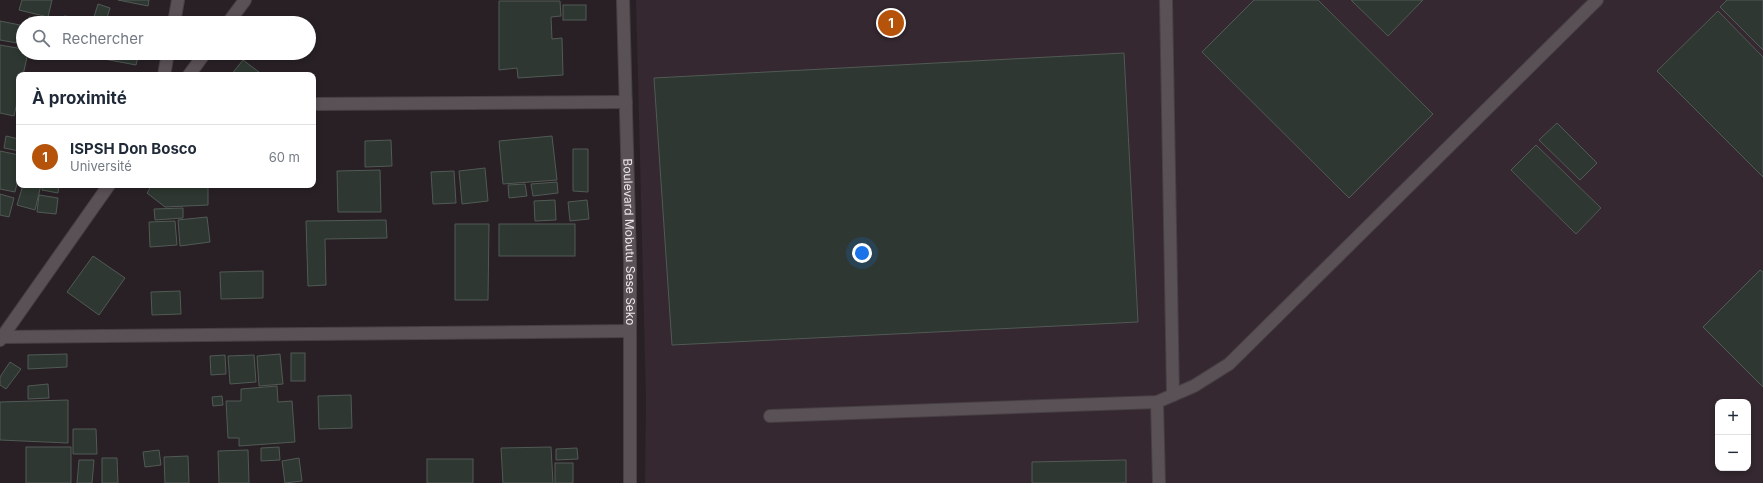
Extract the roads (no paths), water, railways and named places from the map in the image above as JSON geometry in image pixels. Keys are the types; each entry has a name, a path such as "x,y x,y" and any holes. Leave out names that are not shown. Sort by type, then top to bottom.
{"street":[{"path":"175,16 178,0"},
{"path":"233,16 245,0"},
{"name":"Boulevard Mobutu Sese Seko","path":"623,0 630,332 630,483"},
{"path":"1166,0 1172,395"},
{"path":"770,416 1157,402 1194,386 1229,364 1597,0"},
{"path":"165,72 167,60"},
{"path":"191,72 200,60"},
{"path":"316,104 626,102"},
{"path":"1,338 107,188"},
{"path":"1,338 630,332"},
{"path":"1157,402 1159,483"}],"place":[{"name":"ISPSH Don Bosco","path":"891,23"}]}
